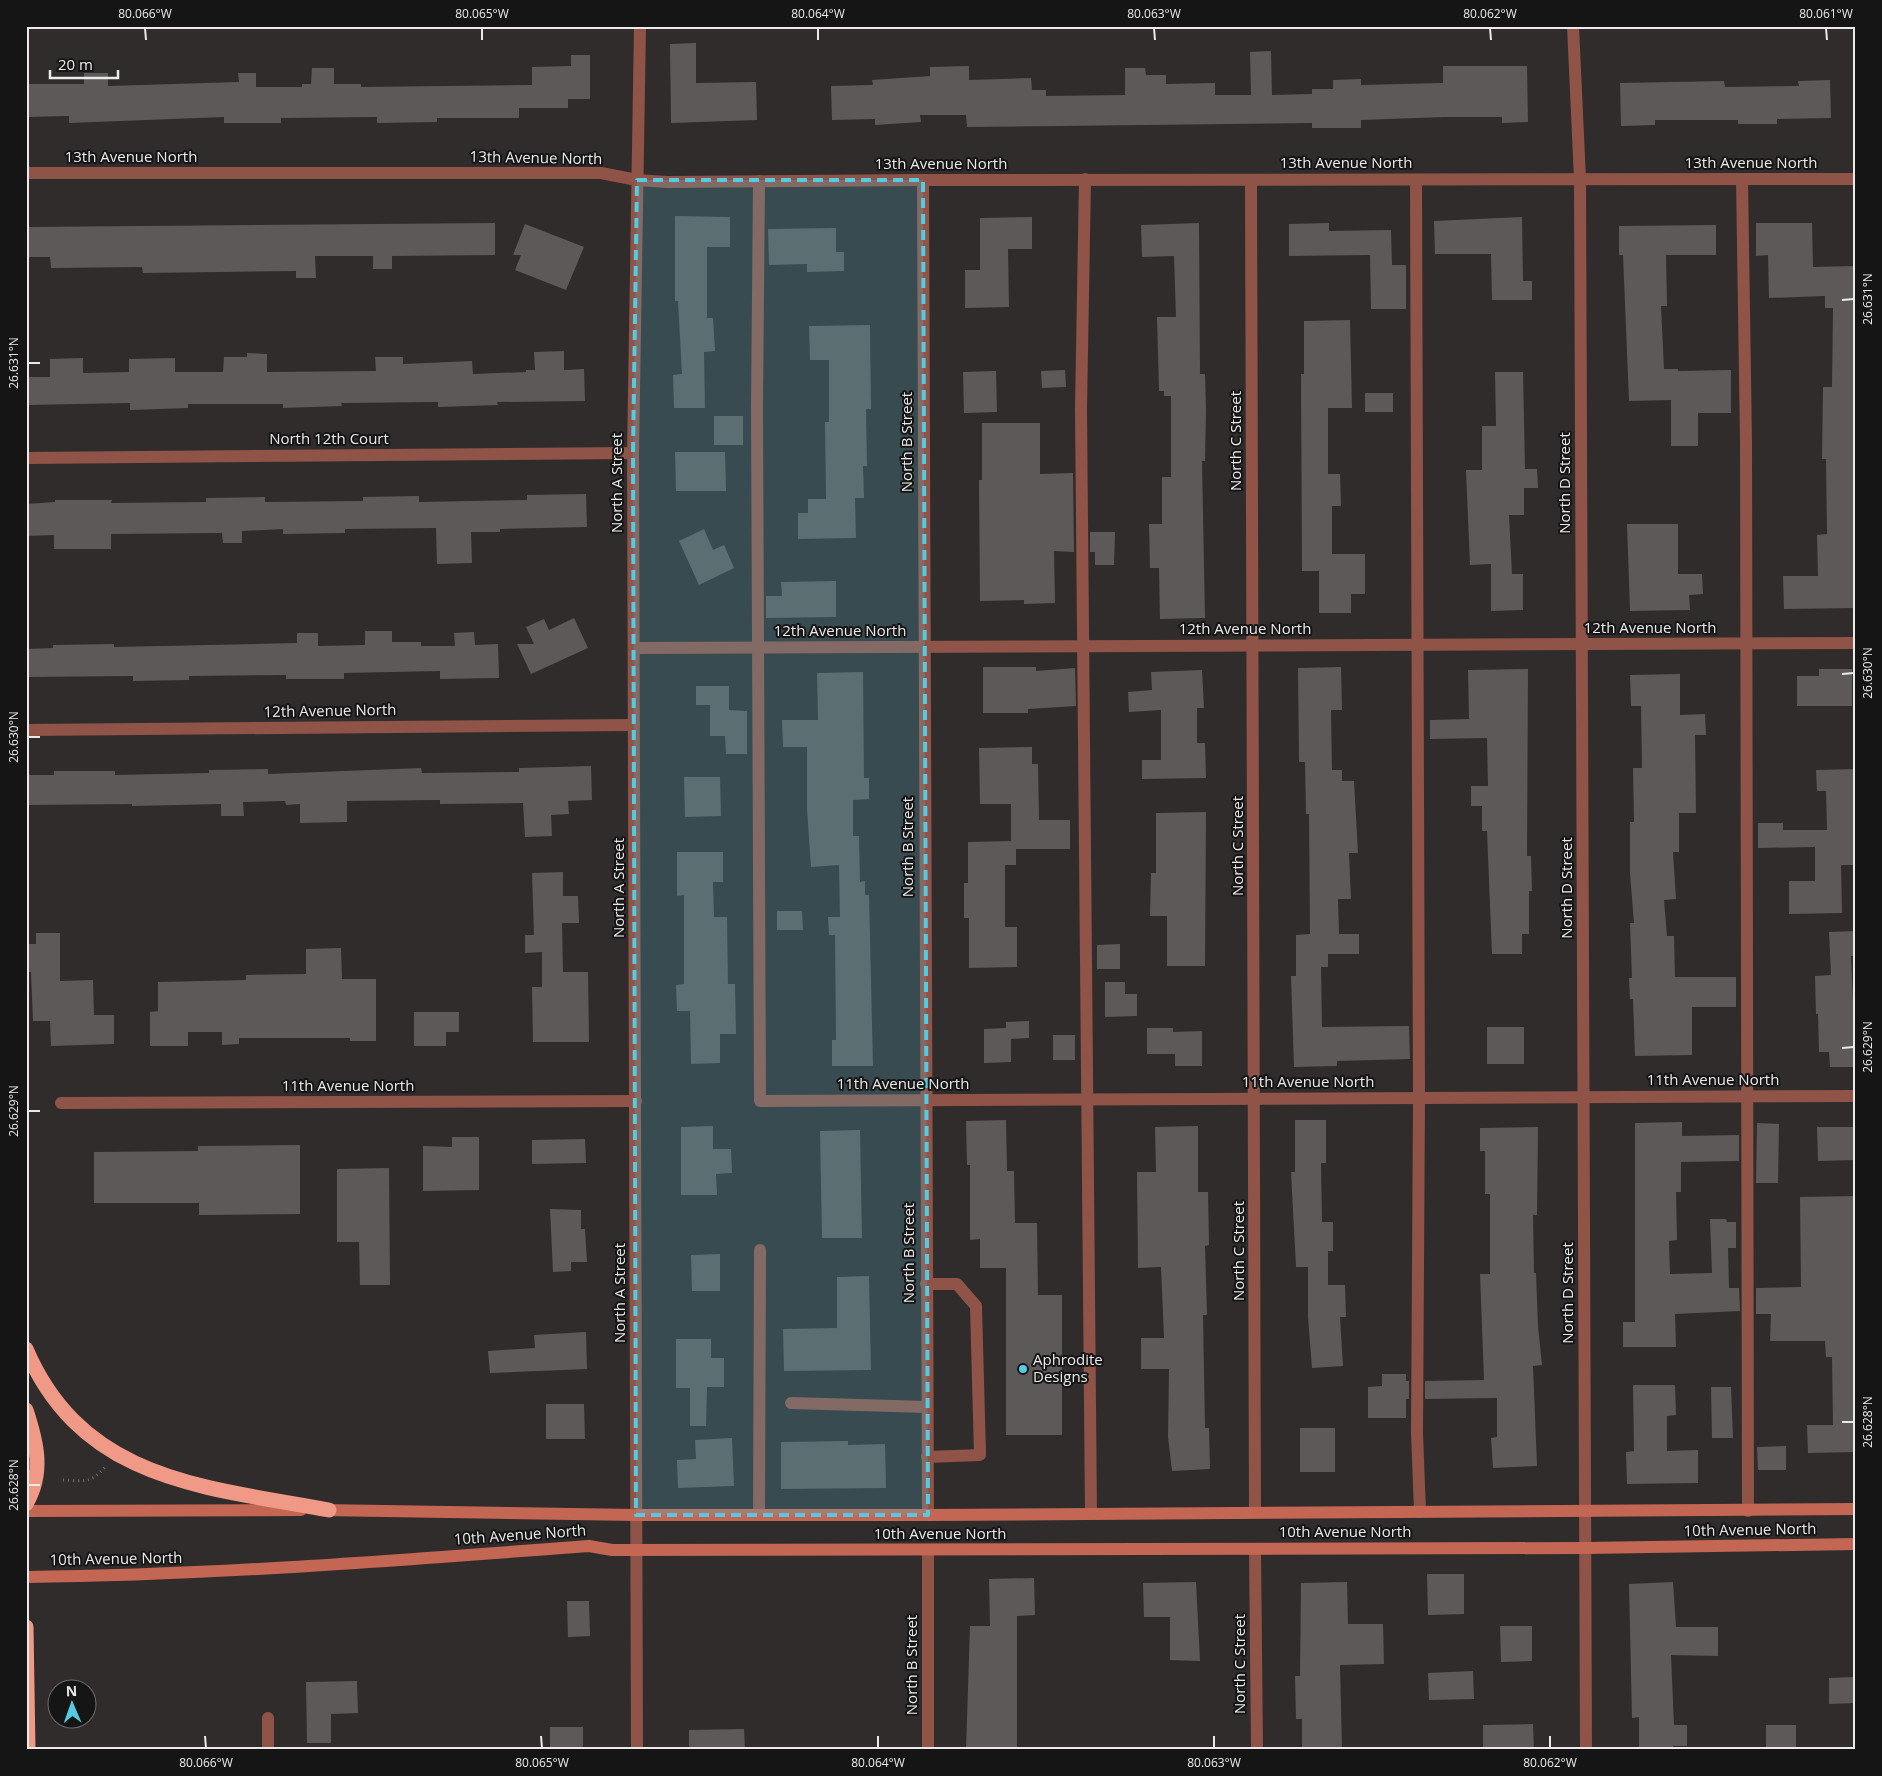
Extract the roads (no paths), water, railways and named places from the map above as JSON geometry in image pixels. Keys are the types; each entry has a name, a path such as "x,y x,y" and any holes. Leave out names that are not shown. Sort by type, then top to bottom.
{"highway":[{"path":"26,1349 40,1376 71,1417 93,1438 124,1459 159,1474 193,1484 329,1510"},
{"path":"26,1410 35,1440 38,1465 33,1490 26,1504"},
{"path":"26,1627 28,1750"}],"main road":[{"name":"10th Avenue North","path":"26,1510 329,1510 636,1515 928,1515 1856,1509"},
{"name":"10th Avenue North","path":"26,1577 231,1572 590,1546 612,1550 928,1550 1585,1548 1856,1544"}],"street":[{"name":"North A Street","path":"637,1750 633,453 640,26"},
{"name":"North D Street","path":"1573,26 1580,179 1586,1750"},
{"name":"13th Avenue North","path":"26,173 601,173 637,180 667,182 1856,179"},
{"path":"1742,179 1746,441 1748,1510"},
{"name":"North B Street","path":"923,180 924,1100 928,1515"},
{"path":"1085,180 1081,409 1091,1514"},
{"name":"North C Street","path":"1251,180 1255,1512"},
{"path":"1416,180 1419,1098 1417,1434 1420,1512"},
{"path":"758,648 759,181"},
{"name":"North 12th Court","path":"26,458 633,453"},
{"name":"12th Avenue North","path":"634,648 1856,644"},
{"name":"11th Avenue North","path":"758,648 760,1101 1856,1096"},
{"name":"12th Avenue North","path":"26,730 634,725"},
{"name":"11th Avenue North","path":"61,1103 636,1101"},
{"path":"759,1515 760,1250"},
{"path":"926,1284 957,1284 976,1306 980,1455 927,1456"},
{"path":"791,1403 927,1407"},
{"name":"North C Street","path":"1255,1549 1256,1750"},
{"name":"North B Street","path":"928,1550 928,1750"},
{"path":"268,1718 268,1750"}],"place":[{"name":"Aphrodite Designs","path":"1023,1369"}]}
